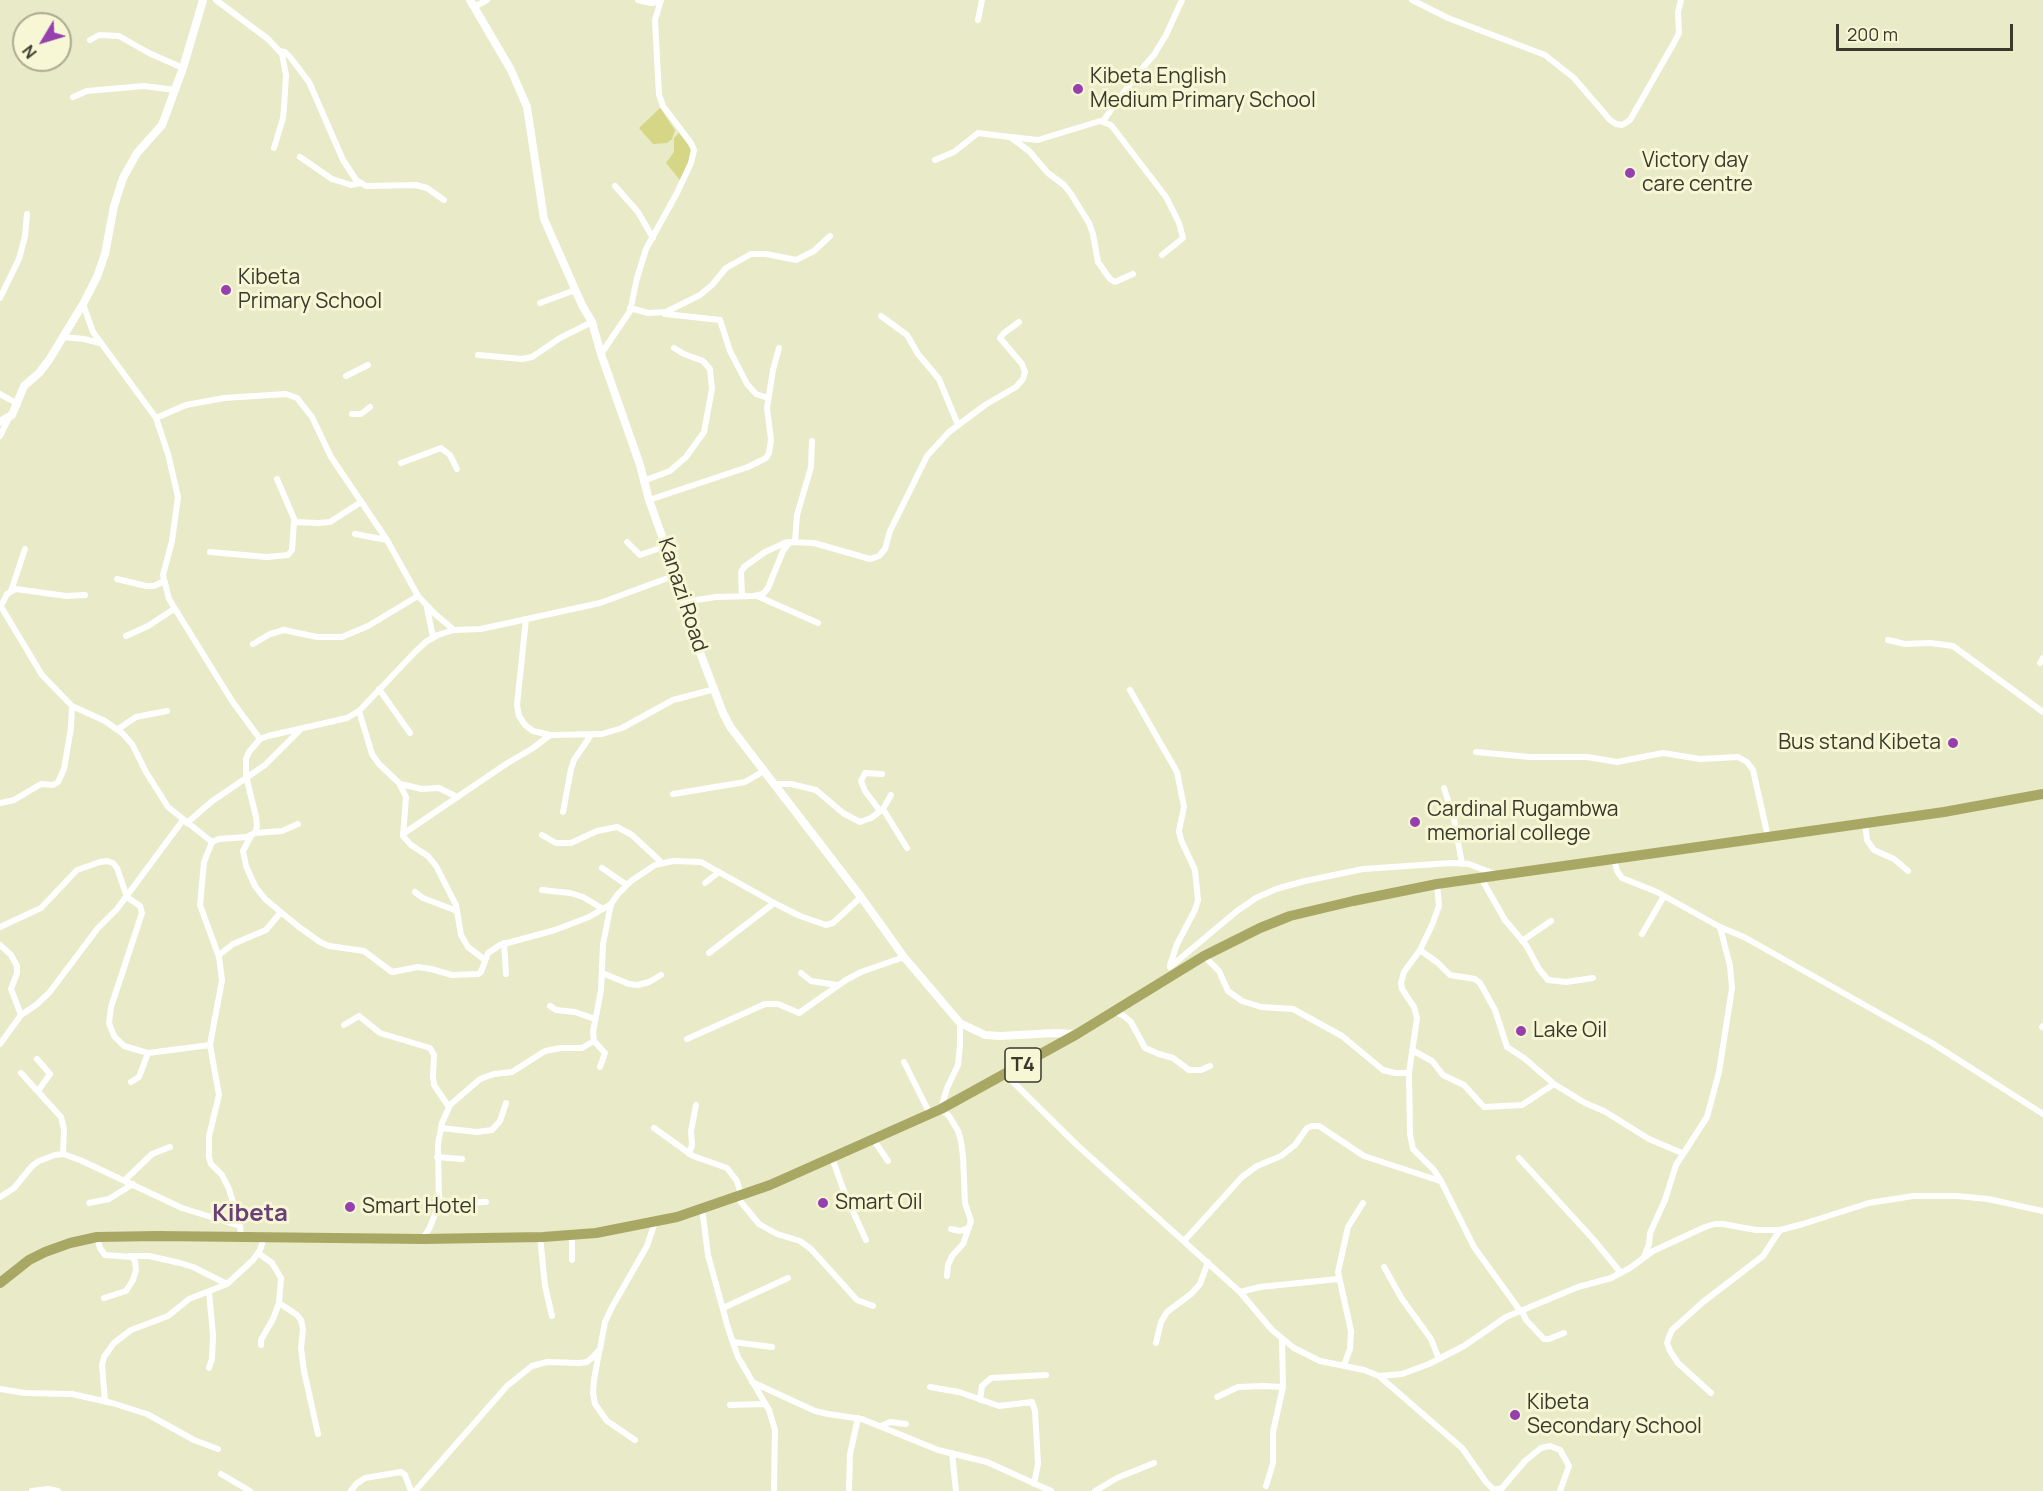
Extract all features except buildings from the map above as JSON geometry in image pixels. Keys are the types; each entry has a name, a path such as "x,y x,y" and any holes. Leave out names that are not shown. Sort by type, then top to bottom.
{"highway":[{"name":"T4","path":"0,1283 29,1260 45,1252 97,1237 241,1231 264,1236 423,1239 540,1236 596,1233 677,1217 770,1185 936,1112 1077,1034 1169,972 1290,916 1437,884 1944,812 2043,794"}],"main road":[{"name":"Kanazi Road","path":"472,3 511,70 527,107 544,219 575,290 592,322 684,605 723,713 731,728 861,897 904,957 960,1023 985,1035 1077,1034"}],"street":[{"path":"0,436 18,404 24,386 45,367 83,304 102,265 114,206 123,178 137,153 159,130 183,68 203,0"},
{"path":"216,0 263,35 279,51 285,63 283,118 274,148"},
{"path":"472,3 487,0"},
{"path":"601,354 630,308 646,249 677,193 691,163 694,150 663,106 659,95 655,20 660,1 651,3 638,0"},
{"path":"978,20 982,0"},
{"path":"935,160 954,152 978,133 1042,140 1103,121 1154,55 1182,0"},
{"path":"1412,0 1448,18 1545,55 1569,73 1610,120 1620,125 1627,124 1630,120 1676,41 1681,0"},
{"path":"90,40 99,35 119,36 183,68"},
{"path":"279,51 285,52 290,57 309,82 347,168 361,183 366,186 416,185 427,188 444,201"},
{"path":"73,97 87,91 144,86 175,90"},
{"path":"1103,121 1118,132 1142,164 1166,197 1179,223 1183,238 1162,255"},
{"path":"975,125 978,133"},
{"path":"1010,137 1029,151 1048,173 1065,185 1089,223 1100,266 1110,279 1115,282 1133,274"},
{"path":"300,158 332,178 351,184 361,183"},
{"path":"615,186 638,212 653,238"},
{"path":"0,298 19,259 25,237 27,214"},
{"path":"662,313 680,307 700,295 726,268 751,254 766,254 795,260 808,256 831,236"},
{"path":"540,303 575,290"},
{"path":"83,304 88,322 100,343 156,418 168,454 177,490 174,529 164,581 174,609 242,718 260,739"},
{"path":"630,308 648,313 720,320 733,357 747,384 756,394 768,398"},
{"path":"881,316 907,335 918,354 939,379 956,417 957,425"},
{"path":"478,355 522,359 532,357 578,328 592,322"},
{"path":"742,596 741,572 744,567 774,547 792,541 814,543 870,559 876,558 885,549 890,531 927,456 957,425 1016,387 1023,379 1025,372 1022,364 1000,337 1019,322"},
{"path":"63,337 100,343"},
{"path":"644,481 670,471 686,457 704,432 712,390 710,369 703,361 674,348"},
{"path":"649,500 748,467 766,458 771,440 768,398 779,348"},
{"path":"346,376 368,365"},
{"path":"0,394 18,404"},
{"path":"156,418 173,410 207,400 224,398 291,394 301,401 312,417 331,457 387,540 418,596 454,630"},
{"path":"352,414 361,414 370,407"},
{"path":"0,422 9,418"},
{"path":"757,596 768,588 783,551 792,541 797,515 812,467 812,441"},
{"path":"401,463 441,448 450,455 457,469"},
{"path":"277,479 295,521"},
{"path":"295,521 330,522 361,502"},
{"path":"210,552 267,557 288,555 292,550 292,523 295,521"},
{"path":"355,534 387,540"},
{"path":"627,542 640,555 666,546"},
{"path":"11,591 25,549"},
{"path":"676,575 600,603 481,629 454,630 434,637 415,652 359,711 341,720 280,732 260,739 246,759 246,776 257,826 243,851 246,866 255,886 281,912 320,942 329,946 364,951 392,972 418,967 452,975 473,975 481,972 488,953 504,943 555,930 589,917 611,904 627,885 661,862 701,862 774,903 800,916 826,925 833,923 861,897"},
{"path":"117,579 146,586 154,586 164,581"},
{"path":"85,595 66,596 20,588 11,591 0,606 42,675 72,706 118,729 132,744 165,802 212,842"},
{"path":"253,644 270,634 284,630 316,637 342,637 368,626 418,596"},
{"path":"684,605 696,600 757,596 818,623"},
{"path":"425,605 434,637"},
{"path":"126,636 148,626 174,609"},
{"path":"526,619 517,705 519,716 533,731 550,735 591,735 612,732 673,700 715,689"},
{"path":"1888,640 1905,644 1930,643 1953,646 2043,712"},
{"path":"379,690 410,733"},
{"path":"1130,690 1178,772 1184,807 1179,831 1195,870 1198,900 1177,944 1169,972"},
{"path":"0,803 14,800 38,785 55,784 59,781 64,769 72,728 72,706"},
{"path":"118,729 136,717 167,711"},
{"path":"359,711 372,754 399,784 406,797 403,834 411,845 428,856 436,866 449,889 457,911 461,934 468,947 485,960"},
{"path":"0,1044 21,1015 49,993 98,927 127,897 185,821 246,776 265,765 302,729"},
{"path":"403,834 550,735"},
{"path":"563,812 574,760 591,735"},
{"path":"1476,752 1530,757 1587,757 1617,762 1663,753 1700,759 1738,757 1754,770 1768,837"},
{"path":"673,794 745,782 764,771"},
{"path":"882,774 865,773 861,781 865,791 882,810 907,848"},
{"path":"399,784 422,789 439,788 457,797"},
{"path":"774,784 791,784 816,790 843,813 860,822 882,810 891,795"},
{"path":"1444,788 1454,819 1462,864"},
{"path":"1864,823 1867,840 1874,850 1894,858 1908,871"},
{"path":"241,1231 226,1180 211,1164 209,1157 209,1136 219,1095 210,1045 222,987 222,968 200,905 203,868 212,842 219,838 237,839 282,831 298,824"},
{"path":"542,835 556,843 571,843 597,831 617,827 632,835 661,862"},
{"path":"1614,858 1617,872 1622,878 1665,896 1932,1042 2043,1114"},
{"path":"0,927 41,908 77,870 100,862 113,863 127,897 140,906 142,913 111,1007 108,1023 114,1036 121,1044 148,1053 210,1045"},
{"path":"1169,972 1237,911 1256,898 1276,889 1363,869 1462,864 1482,868 1498,875"},
{"path":"602,868 627,885"},
{"path":"705,884 719,872"},
{"path":"1480,878 1500,913 1548,980 1566,982 1593,978"},
{"path":"1437,884 1438,909 1420,950 1404,972 1401,983 1402,989 1414,1007 1417,1018 1408,1072 1409,1124 1413,1149 1434,1170 1474,1247 1530,1325 1544,1339 1564,1333"},
{"path":"542,890 583,897 603,909"},
{"path":"415,892 429,901 457,911"},
{"path":"1642,934 1665,896"},
{"path":"709,953 774,903"},
{"path":"600,1067 605,1053 594,1041 595,1019 602,973 603,944 611,904"},
{"path":"219,956 233,944 266,930 281,912"},
{"path":"1522,941 1551,921"},
{"path":"1643,1257 1676,1165 1707,1117 1719,1072 1730,1007 1731,975 1720,927"},
{"path":"504,943 506,974"},
{"path":"0,945 12,955 17,966 11,989 21,1015"},
{"path":"1420,950 1450,975 1475,979 1480,983 1495,1010 1507,1047 1524,1058 1554,1084 1649,1139 1682,1154"},
{"path":"1204,956 1211,960 1219,970 1228,991 1242,1001 1261,1007 1293,1009 1342,1036 1383,1070 1395,1073 1408,1072"},
{"path":"687,1039 765,1004 778,1004 799,1013 837,985 861,972 904,957"},
{"path":"602,973 629,984 638,985 661,975"},
{"path":"801,973 811,981 837,985"},
{"path":"550,1006 556,1010 575,1012 595,1019"},
{"path":"1114,1011 1131,1022 1145,1048 1173,1058 1189,1070 1201,1070 1210,1066"},
{"path":"344,1025 359,1016 380,1033 430,1047 434,1055 434,1085 449,1107"},
{"path":"936,1112 958,1065 960,1023"},
{"path":"423,1239 436,1213 439,1200 438,1157 441,1128 449,1107 480,1079 494,1074 512,1072 545,1052 561,1048 582,1048 594,1041"},
{"path":"1412,1050 1432,1061 1443,1075 1464,1085 1484,1107 1522,1105 1554,1084"},
{"path":"131,1082 139,1077 148,1053"},
{"path":"37,1059 50,1074 38,1091"},
{"path":"904,1062 936,1112 949,1116 961,1141 965,1203 971,1218 963,1244 952,1256 948,1265 947,1276"},
{"path":"21,1073 54,1108 64,1124 63,1154"},
{"path":"1006,1075 1077,1145 1240,1292 1282,1340 1320,1362 1344,1365 1378,1376 1462,1448 1494,1490 1502,1488 1525,1461 1541,1449 1550,1446 1560,1450 1569,1466 1560,1491"},
{"path":"441,1128 477,1132 492,1131 500,1121 506,1103"},
{"path":"689,1154 696,1105"},
{"path":"1184,1240 1242,1177 1257,1166 1281,1156 1295,1145 1306,1128 1312,1126 1319,1125 1364,1156 1440,1181"},
{"path":"654,1128 689,1154 727,1168 737,1181 738,1195 759,1224 777,1234 800,1241 811,1249 857,1300 873,1306"},
{"path":"873,1139 888,1161"},
{"path":"124,1180 152,1154 170,1147"},
{"path":"0,1206 2,1196 14,1188 32,1166 39,1161 63,1154 182,1208 241,1231"},
{"path":"438,1157 462,1159"},
{"path":"832,1158 849,1204 866,1240"},
{"path":"1519,1158 1621,1273"},
{"path":"89,1203 109,1199 133,1184"},
{"path":"1378,1376 1408,1372 1439,1359 1464,1346 1500,1321 1578,1287 1621,1273 1643,1257 1683,1236 1715,1224 1756,1230 1780,1230 1869,1203 1913,1196 1988,1199 2043,1211"},
{"path":"439,1200 459,1203 486,1202"},
{"path":"1344,1365 1350,1348 1351,1330 1338,1272 1348,1227 1364,1203"},
{"path":"702,1208 708,1256 733,1342 742,1366 765,1404 775,1430 774,1491"},
{"path":"635,1440 607,1421 595,1404 594,1380 605,1322 647,1246 655,1221"},
{"path":"951,1229 960,1231 969,1228"},
{"path":"1711,1393 1678,1364 1667,1343 1669,1337 1672,1330 1703,1302 1763,1256 1780,1230"},
{"path":"572,1234 572,1260"},
{"path":"105,1401 102,1365 104,1357 114,1343 131,1330 168,1316 189,1299 227,1284 258,1253 264,1236"},
{"path":"540,1236 543,1278 552,1316"},
{"path":"97,1237 105,1255 149,1256 180,1263 227,1284"},
{"path":"258,1253 272,1263 281,1278 279,1303 261,1340 261,1345"},
{"path":"104,1298 121,1293 130,1287 136,1270 135,1261 130,1256"},
{"path":"1156,1343 1161,1322 1167,1312 1191,1294 1200,1284 1208,1262"},
{"path":"1384,1267 1406,1306 1431,1339 1439,1359"},
{"path":"723,1308 788,1278"},
{"path":"1240,1292 1260,1287 1338,1279"},
{"path":"209,1292 213,1335 212,1359 209,1368"},
{"path":"279,1303 302,1320 301,1348 304,1371 318,1434"},
{"path":"1266,1486 1273,1463 1273,1432 1283,1388 1282,1340"},
{"path":"733,1342 772,1347"},
{"path":"351,1491 365,1478 401,1472 415,1491 507,1386 532,1366 547,1362 587,1362 600,1349"},
{"path":"980,1400 982,1386 991,1378 1046,1375"},
{"path":"752,1382 815,1411 858,1418 938,1450 987,1462 1051,1491"},
{"path":"1217,1397 1249,1386 1283,1388"},
{"path":"930,1387 947,1389 999,1406 1032,1402 1038,1464 1034,1484"},
{"path":"0,1389 25,1394 72,1394 105,1401 147,1414 194,1440 218,1449"},
{"path":"730,1406 765,1404"},
{"path":"849,1491 850,1454 858,1418"},
{"path":"881,1426 890,1422 906,1424"},
{"path":"952,1453 956,1491"},
{"path":"1095,1491 1117,1478 1154,1463"},
{"path":"221,1474 250,1491"},
{"path":"32,1491 48,1489 58,1491"}],"shaded area":[{"path":"660,108 675,130 672,139 667,143 653,144 639,128"},
{"path":"679,133 692,150 688,165 680,180 666,163 674,152 674,138"}],"place":[{"name":"Kibeta English Medium Primary School","path":"1078,89"},
{"name":"Victory day care centre","path":"1630,173"},
{"name":"Kibeta Primary School","path":"226,290"},
{"name":"Bus stand Kibeta","path":"1953,743"},
{"name":"Cardinal Rugambwa memorial college","path":"1415,822"},
{"name":"Lake Oil","path":"1521,1031"},
{"name":"Smart Oil","path":"823,1203"},
{"name":"Smart Hotel","path":"350,1207"},
{"name":"Kibeta Secondary School","path":"1515,1415"}],"district":[{"name":"Kibeta","path":"250,1214"}]}
